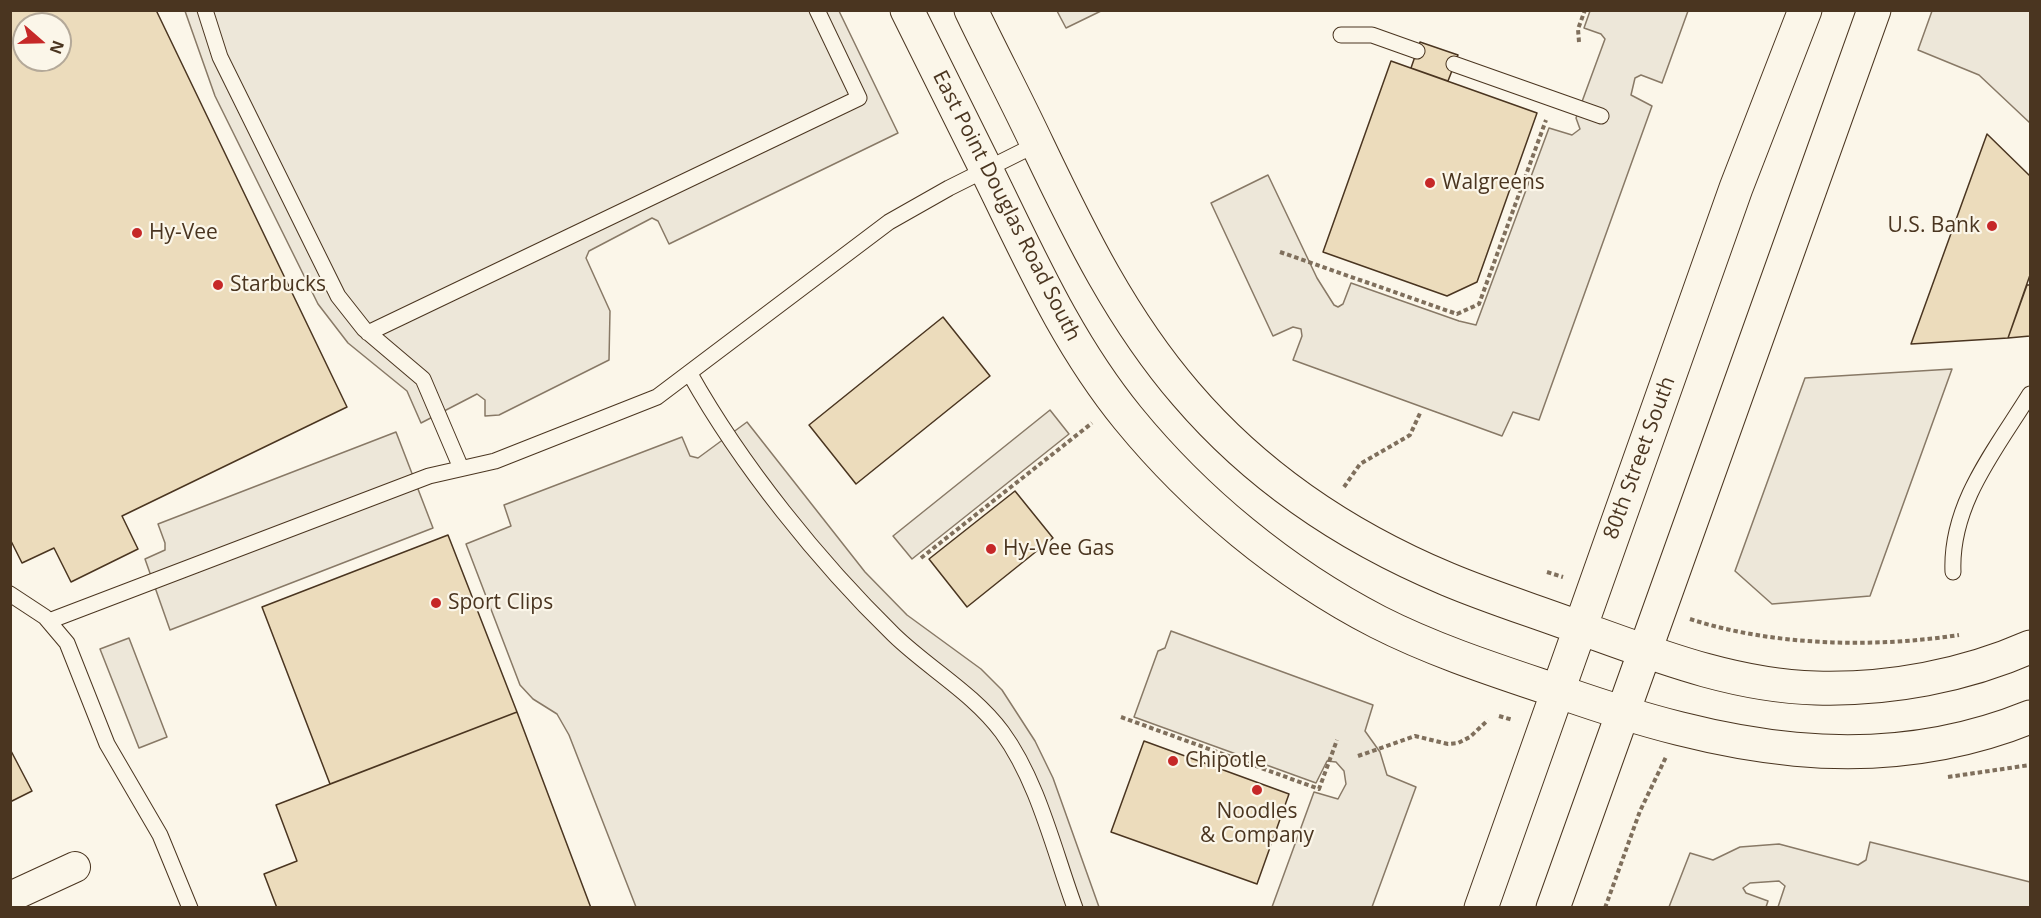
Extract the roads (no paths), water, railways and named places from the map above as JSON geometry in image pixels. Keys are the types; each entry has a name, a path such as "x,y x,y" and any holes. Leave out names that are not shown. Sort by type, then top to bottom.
{"street":[{"name":"East Point Douglas Road South","path":"907,10 1050,301 1088,365 1150,444 1206,499 1298,573 1368,616 1451,654 1622,714 1674,729 1762,747 1822,752 1881,751 1935,744 1992,730 2031,717"},
{"path":"971,10 1095,262 1133,325 1186,395 1236,447 1294,495 1390,553 1451,581 1644,651 1739,678 1816,688 1876,687 1962,671 2031,647"},
{"name":"80th Street South","path":"1481,908 1736,188 1805,10"},
{"path":"1553,908 1874,10"},
{"path":"10,897 75,867"}],"lane":[{"path":"206,10 220,57 333,285 348,311 368,333 423,379 461,468"},
{"path":"368,333 859,98 817,10"},
{"path":"1341,35 1372,35 1417,51"},
{"path":"1454,64 1601,116"},
{"path":"49,621 429,476 495,461 639,406 690,374 874,232 911,208 1037,144"},
{"path":"690,374 722,429 836,574 896,637 980,708 1002,732 1026,775 1075,908"},
{"path":"1953,572 1954,537 1968,497 1983,467 2031,394"},
{"path":"10,594 49,621 69,648 117,764 165,845 190,908"}],"place":[{"name":"Walgreens","path":"1430,183"},
{"name":"U.S. Bank","path":"1992,226"},
{"name":"Hy-Vee","path":"137,233"},
{"name":"Starbucks","path":"218,285"},
{"name":"Hy-Vee Gas","path":"991,549"},
{"name":"Sport Clips","path":"436,603"},
{"name":"Chipotle","path":"1173,761"},
{"name":"Noodles & Company","path":"1257,790"}]}
